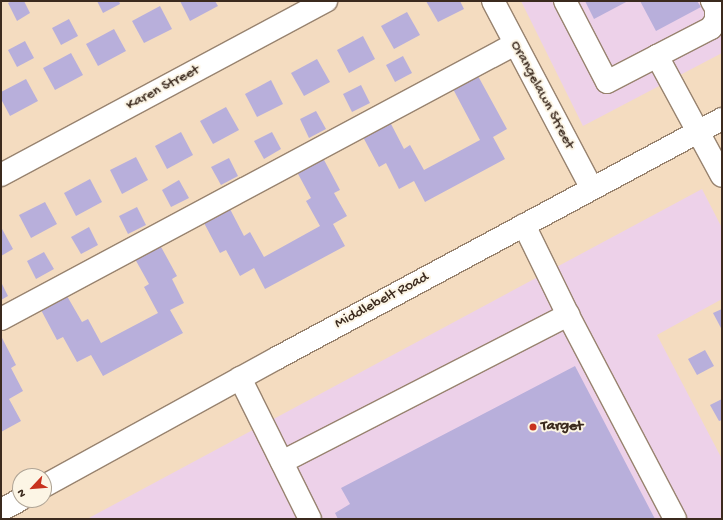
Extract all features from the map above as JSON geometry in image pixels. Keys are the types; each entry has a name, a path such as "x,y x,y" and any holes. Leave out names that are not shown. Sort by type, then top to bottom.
{"main road":[{"name":"Karen Street","path":"1,175 326,1"},
{"name":"Orangelawn Street","path":"493,1 592,189"},
{"path":"565,1 607,82 711,28 716,20 716,8 712,1"},
{"path":"1,319 515,44"},
{"path":"657,56 699,131 722,176"},
{"name":"Middlebelt Road","path":"52,482 240,378 722,119"},
{"path":"524,225 568,315 675,519"},
{"path":"282,462 568,315"},
{"path":"240,378 310,519"},
{"path":"1,510 12,504"}],"shaded area":[{"path":"521,1 716,1 722,13 722,53 583,126"},
{"path":"702,189 722,228 722,299 657,335 722,459 722,519 87,519"}],"building":[{"path":"12,1 24,1 30,13 17,21 8,3"},
{"path":"97,1 119,1 120,4 103,13"},
{"path":"180,1 215,1 218,6 190,21"},
{"path":"426,1 460,1 464,9 438,22"},
{"path":"585,1 628,1 594,19"},
{"path":"640,1 697,1 701,7 656,31"},
{"path":"160,6 172,29 144,43 132,21"},
{"path":"407,12 420,35 394,49 381,26"},
{"path":"69,19 78,36 61,45 52,28"},
{"path":"114,29 126,51 98,66 86,44"},
{"path":"363,36 375,59 349,73 337,50"},
{"path":"25,41 34,58 17,67 8,50"},
{"path":"71,53 83,75 55,90 43,68"},
{"path":"403,56 412,73 395,82 386,65"},
{"path":"317,59 330,82 304,96 291,73"},
{"path":"478,76 507,129 493,137 505,159 425,202 414,181 399,189 386,163 379,167 363,137 390,122 404,149 410,145 424,170 480,140 453,89"},
{"path":"26,79 38,101 10,116 1,99 1,92"},
{"path":"271,80 283,104 257,117 245,94"},
{"path":"361,85 370,103 352,112 343,94"},
{"path":"226,107 239,130 213,144 200,121"},
{"path":"316,111 326,129 309,138 300,119"},
{"path":"181,132 193,155 167,169 155,146"},
{"path":"272,132 281,149 264,159 254,141"},
{"path":"136,157 148,180 122,194 110,170"},
{"path":"229,158 238,176 221,185 211,167"},
{"path":"323,158 340,190 334,193 347,216 333,224 345,246 265,289 254,268 240,276 226,250 220,253 204,223 230,209 244,236 250,232 264,257 320,226 306,201 311,198 297,172"},
{"path":"90,179 102,202 76,216 64,193"},
{"path":"179,180 189,198 171,207 162,190"},
{"path":"45,202 57,224 31,238 19,215"},
{"path":"137,207 146,225 128,234 119,216"},
{"path":"1,227 13,249 1,256"},
{"path":"89,227 98,245 81,254 71,237"},
{"path":"160,245 177,276 172,279 184,303 170,310 183,333 103,376 91,355 77,362 63,337 57,340 41,310 67,296 82,322 88,319 101,343 158,313 144,287 149,284 135,259"},
{"path":"44,252 54,269 36,279 27,261"},
{"path":"1,282 8,296 1,300"},
{"path":"722,309 722,330 713,313"},
{"path":"1,336 16,365 11,368 23,391 9,399 21,421 1,432"},
{"path":"705,350 714,366 697,375 688,359"},
{"name":"Target","path":"575,366 655,519 338,519 335,513 350,504 341,488"},
{"path":"722,399 722,420 719,421 710,405"}],"place":[{"name":"Target","path":"533,427"}]}
